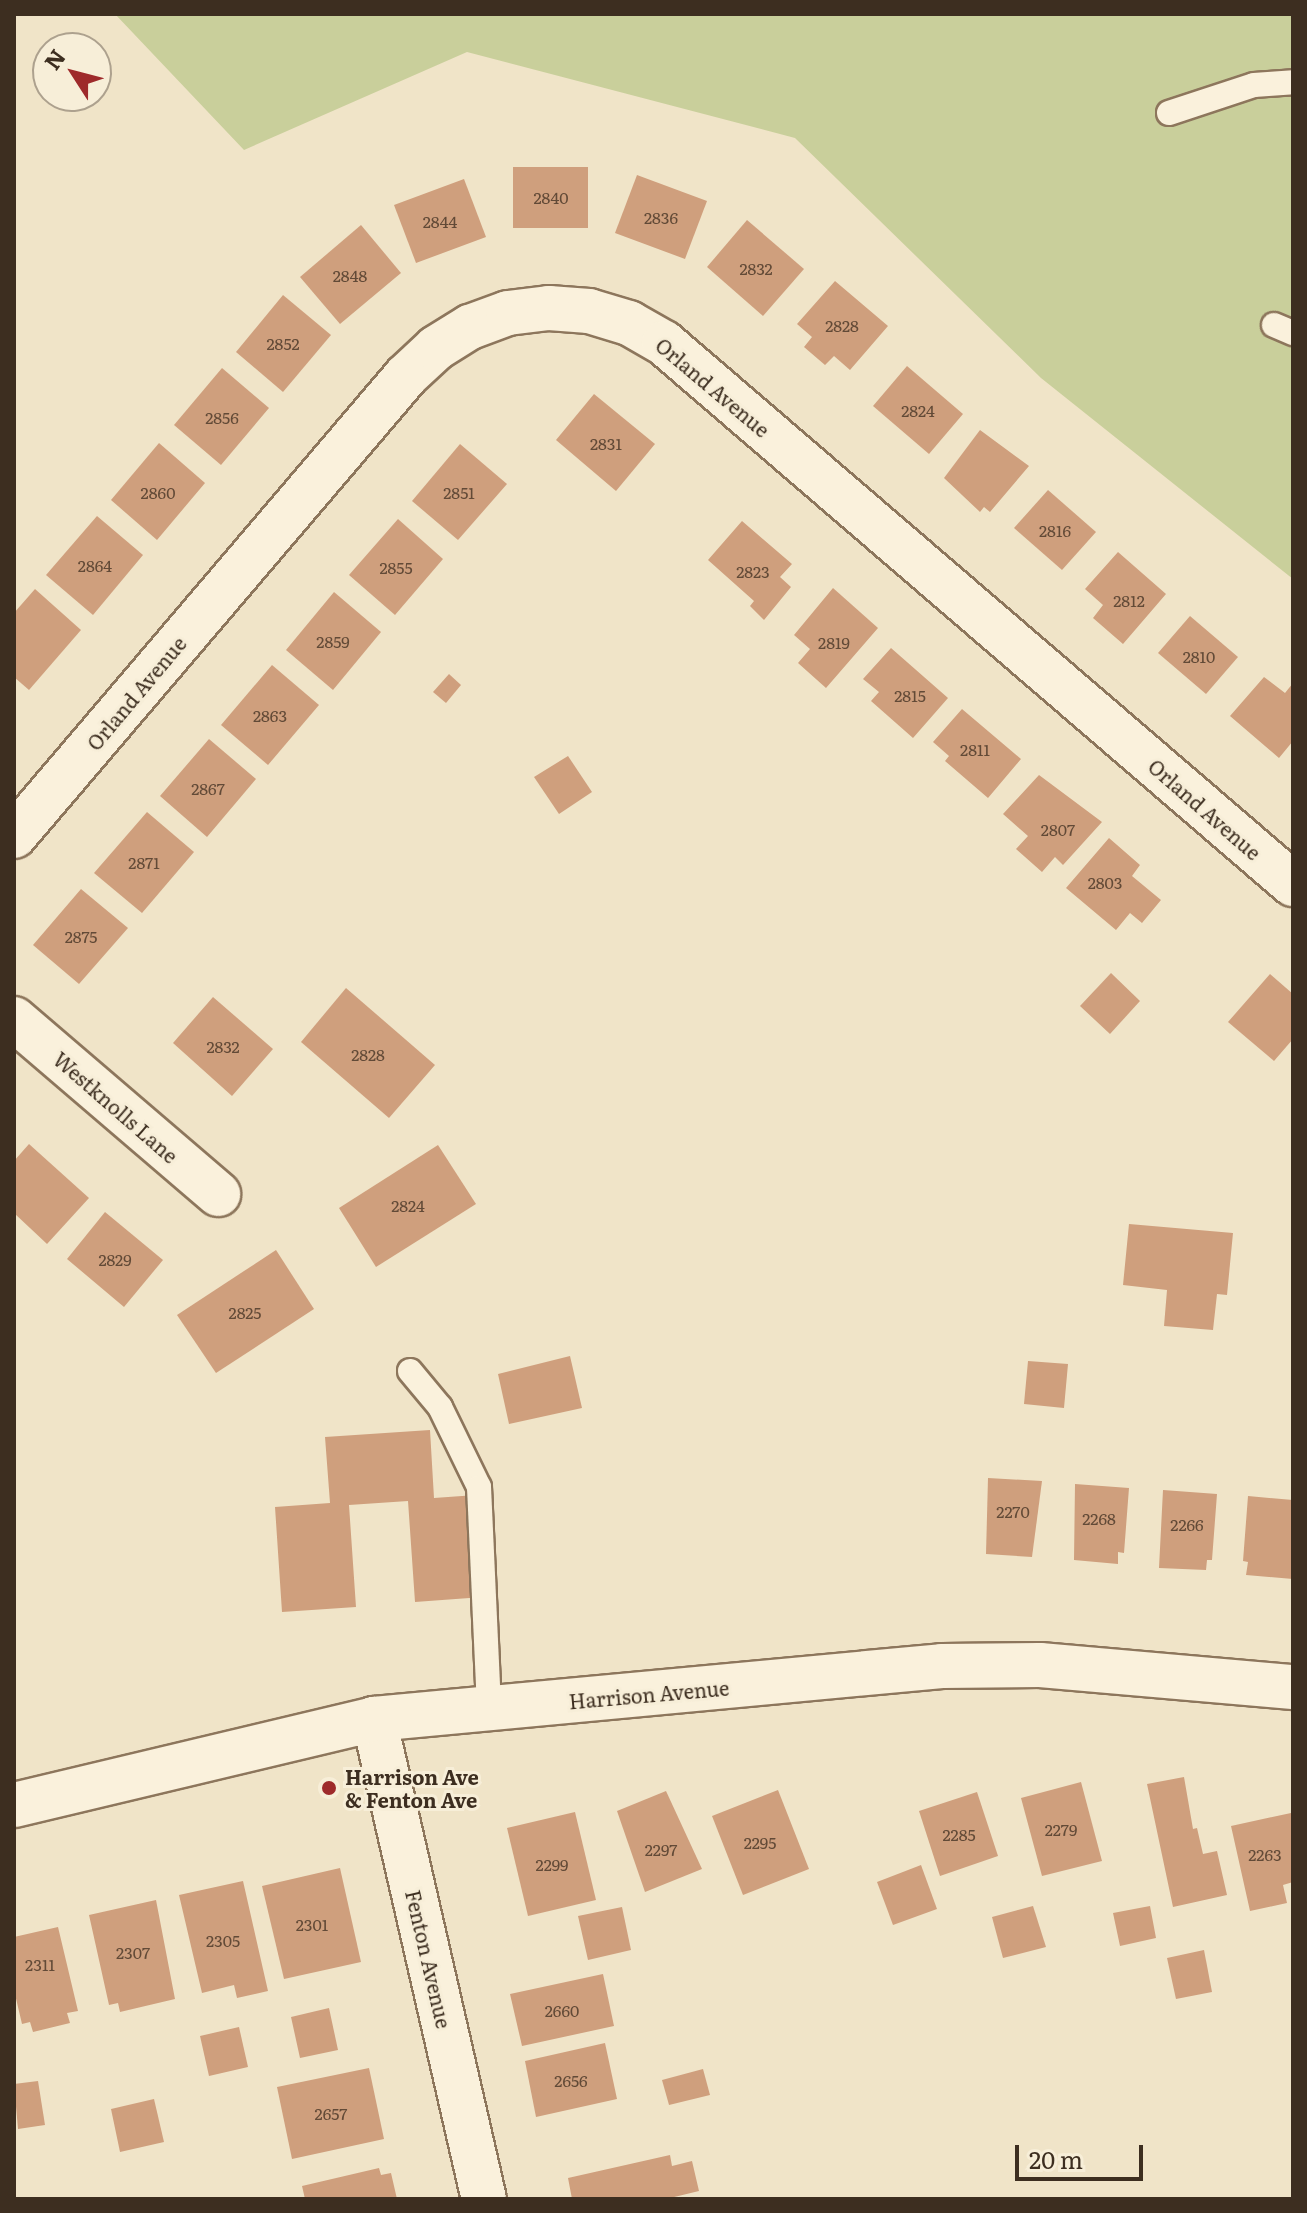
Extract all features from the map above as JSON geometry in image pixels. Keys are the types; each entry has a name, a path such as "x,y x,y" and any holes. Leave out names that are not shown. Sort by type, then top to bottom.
{"street":[{"name":"Orland Avenue","path":"14,836 406,376 470,327 508,313 549,308 589,311 629,323 664,343 1293,884"},
{"name":"Westknolls Lane","path":"14,1019 218,1194"},
{"name":"Harrison Avenue","path":"14,1805 374,1719 942,1666 1040,1665 1293,1687"},
{"name":"Fenton Avenue","path":"374,1719 484,2199"}],"lane":[{"path":"1169,113 1254,85 1293,82"},
{"path":"410,1371 440,1407 479,1487 489,1709"}],"green space":[{"path":"115,14 1293,14 1293,579 1041,378 795,138 467,52 244,150"}],"building":[{"path":"513,167 588,167 588,228 513,228"},
{"path":"637,175 707,201 685,259 615,233"},
{"path":"464,179 486,237 416,263 394,205"},
{"path":"747,220 804,269 763,316 707,267"},
{"path":"361,225 401,273 340,324 300,277"},
{"path":"835,281 888,326 850,370 834,356 825,365 804,347 812,337 797,324"},
{"path":"283,295 331,335 283,392 236,352"},
{"path":"907,366 963,414 929,454 873,406"},
{"path":"222,368 269,408 221,465 174,425"},
{"path":"594,394 655,444 616,491 556,440"},
{"path":"980,430 1029,466 990,512 984,507 980,512 944,478"},
{"path":"159,443 205,483 157,540 111,500"},
{"path":"460,444 507,484 458,540 412,501"},
{"path":"1048,490 1096,532 1062,570 1014,528"},
{"path":"97,516 143,555 93,615 46,575"},
{"path":"398,519 443,559 395,615 349,575"},
{"path":"742,521 792,564 780,577 791,587 764,620 750,606 754,601 708,560"},
{"path":"1118,552 1166,594 1123,644 1093,618 1103,605 1085,589"},
{"path":"833,588 878,628 826,688 798,663 810,649 794,635"},
{"path":"35,589 81,630 29,690 14,677 14,613"},
{"path":"334,592 381,632 333,690 286,650"},
{"path":"1190,616 1238,657 1206,694 1158,653"},
{"path":"891,648 948,698 913,738 871,701 879,692 863,679"},
{"path":"272,665 319,705 268,765 221,725"},
{"path":"449,674 461,685 446,703 433,692"},
{"path":"1264,677 1285,693 1293,683 1293,741 1279,758 1230,716"},
{"path":"962,709 1021,759 988,798 945,761 949,756 933,742"},
{"path":"209,739 256,779 207,837 160,796"},
{"path":"568,756 592,792 559,814 534,777"},
{"path":"1039,775 1102,822 1063,865 1055,857 1042,872 1016,849 1028,836 1003,814"},
{"path":"147,812 194,852 142,913 94,873"},
{"path":"1109,838 1140,865 1132,876 1161,900 1142,923 1130,913 1116,930 1066,888"},
{"path":"81,889 128,928 79,984 33,945"},
{"path":"1111,973 1140,1001 1110,1034 1080,1006"},
{"path":"1270,974 1293,994 1293,1039 1274,1061 1228,1022"},
{"path":"346,988 435,1065 389,1118 301,1042"},
{"path":"213,997 273,1049 232,1096 173,1043"},
{"path":"29,1144 89,1198 47,1244 14,1213 14,1161"},
{"path":"438,1145 476,1204 376,1267 339,1208"},
{"path":"105,1212 163,1260 124,1307 67,1259"},
{"path":"1129,1224 1233,1233 1227,1295 1217,1294 1213,1330 1164,1326 1167,1290 1123,1285"},
{"path":"276,1250 314,1309 216,1373 177,1315"},
{"path":"570,1356 582,1408 509,1424 498,1374"},
{"path":"1028,1361 1068,1364 1064,1408 1024,1404"},
{"path":"430,1430 434,1498 476,1495 483,1597 415,1602 408,1501 349,1505 356,1607 282,1612 275,1507 330,1503 325,1437"},
{"path":"988,1478 1042,1481 1032,1557 986,1554"},
{"path":"1075,1484 1129,1488 1124,1553 1118,1552 1118,1564 1074,1560"},
{"path":"1163,1490 1217,1494 1212,1560 1207,1560 1206,1570 1159,1568"},
{"path":"1248,1496 1293,1500 1293,1579 1246,1575 1248,1562 1243,1561"},
{"path":"1184,1777 1193,1829 1197,1828 1203,1854 1217,1851 1227,1895 1173,1907 1147,1784"},
{"path":"1081,1782 1102,1861 1042,1876 1021,1798"},
{"path":"778,1790 809,1869 743,1895 712,1816"},
{"path":"666,1791 702,1869 645,1892 617,1811"},
{"path":"977,1792 998,1856 940,1876 919,1811"},
{"path":"575,1812 596,1900 528,1916 507,1828"},
{"path":"1291,1813 1293,1882 1283,1885 1287,1903 1250,1911 1231,1826"},
{"path":"921,1865 937,1909 893,1925 877,1882"},
{"path":"340,1868 361,1962 284,1979 262,1886"},
{"path":"243,1881 268,1991 237,1998 234,1985 202,1993 179,1895"},
{"path":"156,1900 175,1999 120,2012 118,2003 109,2005 89,1915"},
{"path":"1033,1906 1046,1947 1003,1958 992,1917"},
{"path":"1150,1906 1156,1938 1120,1946 1113,1913"},
{"path":"622,1907 631,1950 588,1960 578,1916"},
{"path":"58,1927 78,2011 67,2013 70,2023 33,2032 30,2022 22,2024 14,1990 14,1937"},
{"path":"1204,1950 1212,1992 1176,1999 1167,1958"},
{"path":"603,1974 614,2026 522,2046 510,1994"},
{"path":"329,2008 338,2050 300,2058 291,2017"},
{"path":"239,2027 248,2067 209,2076 200,2036"},
{"path":"605,2043 617,2099 536,2117 525,2061"},
{"path":"369,2068 384,2139 292,2159 277,2087"},
{"path":"703,2069 710,2095 669,2105 662,2080"},
{"path":"38,2081 45,2125 18,2129 14,2084"},
{"path":"154,2099 164,2142 120,2152 111,2109"},
{"path":"670,2155 672,2166 692,2161 699,2191 666,2199 572,2199 568,2178"},
{"path":"379,2168 381,2175 391,2173 397,2199 305,2199 302,2186"}],"place":[{"name":"Harrison Ave & Fenton Ave","path":"329,1788"}]}
